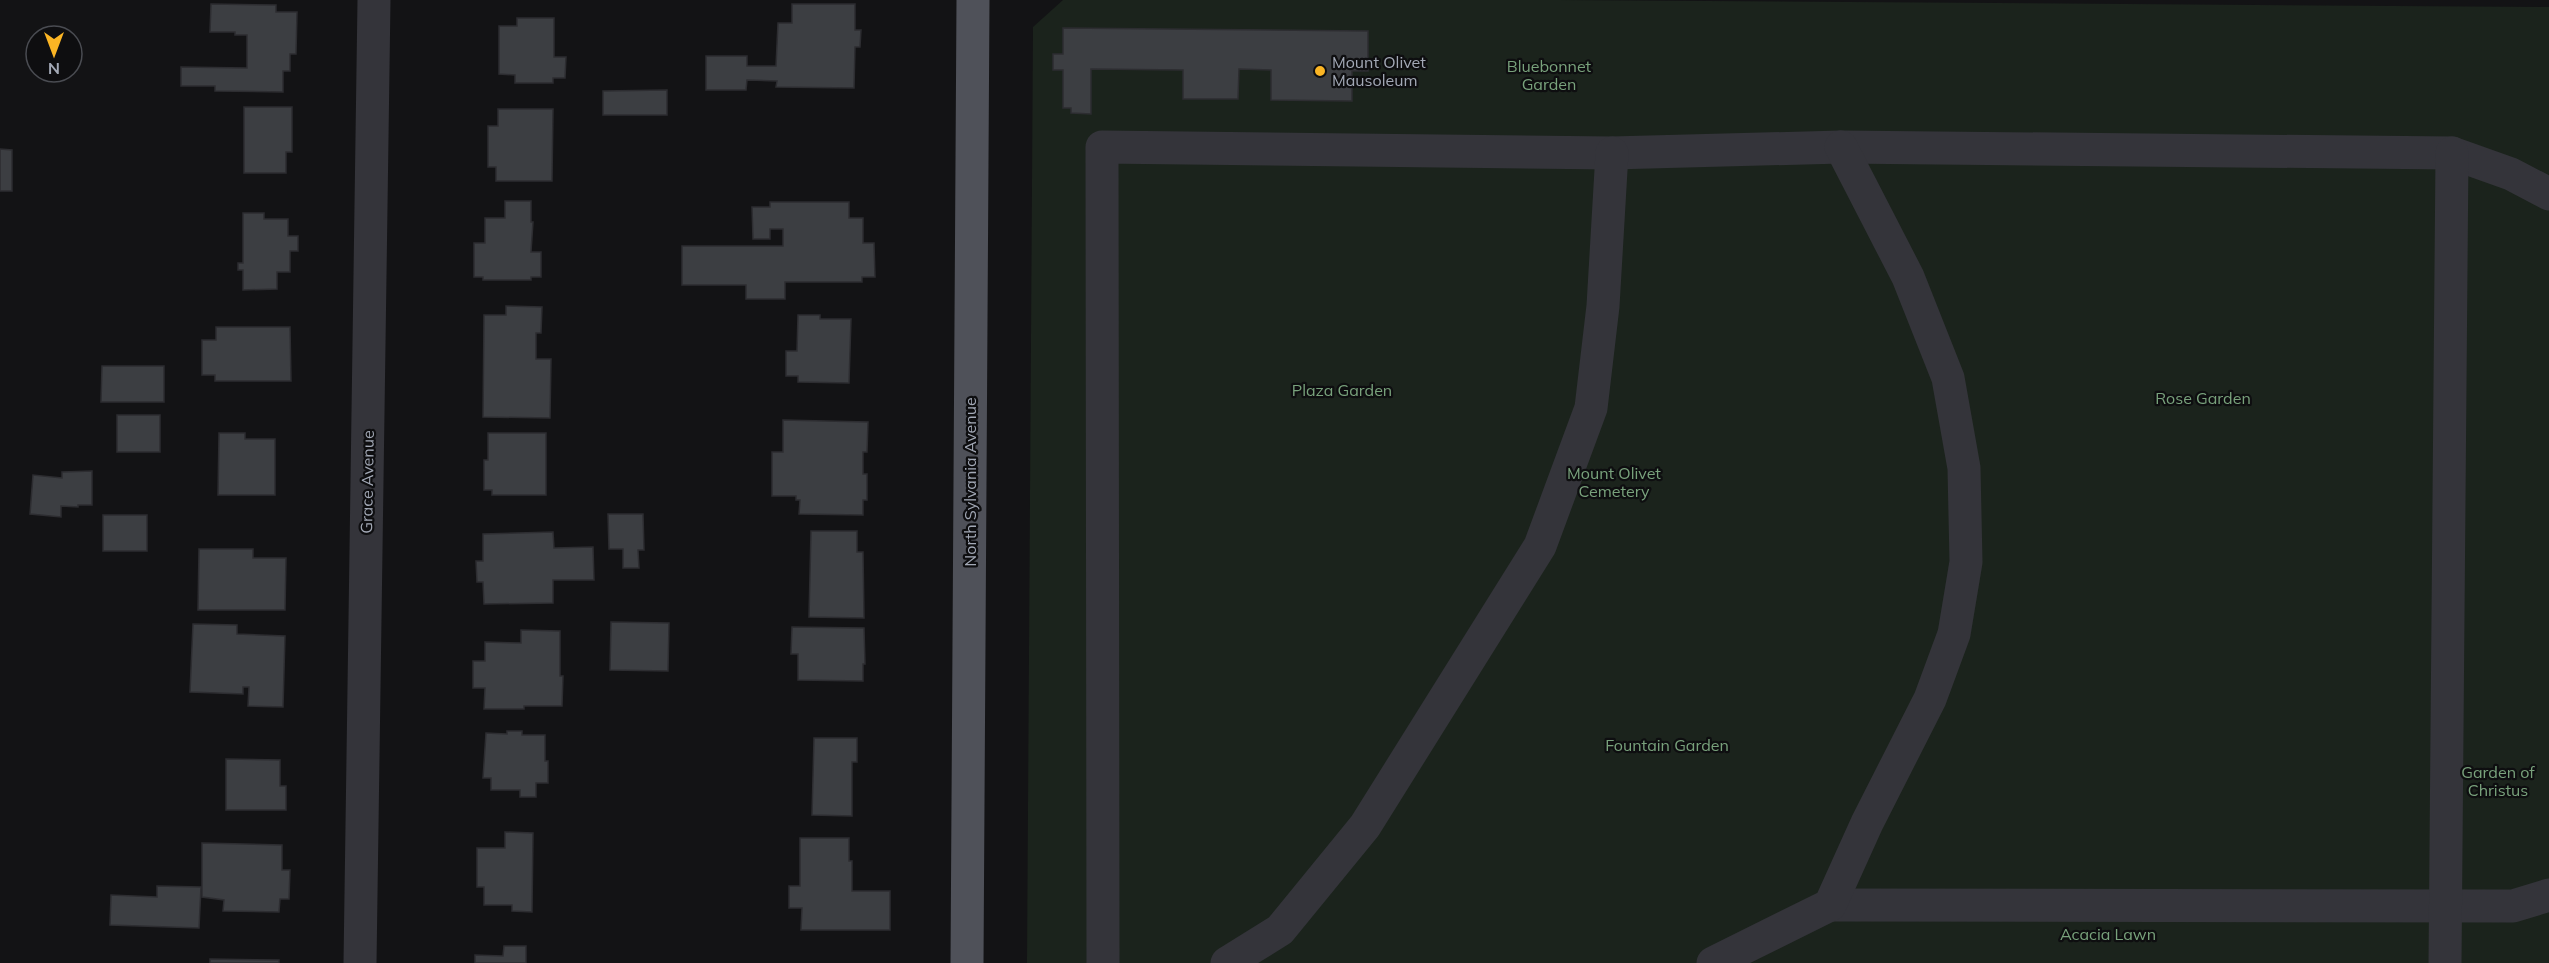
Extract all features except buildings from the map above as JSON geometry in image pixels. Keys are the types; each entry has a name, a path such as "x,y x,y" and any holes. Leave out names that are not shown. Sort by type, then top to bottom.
{"main road":[{"name":"North Sylvania Avenue","path":"966,963 973,0"}],"street":[{"name":"Grace Avenue","path":"360,963 374,0"},
{"path":"1103,963 1102,147 1612,153 1841,147 2452,153 2511,174 2549,194"},
{"path":"1830,905 1867,823 1930,699 1954,634 1966,562 1964,468 1948,378 1908,277 1841,147"},
{"path":"1227,963 1280,930 1365,826 1540,546 1591,408 1603,306 1612,153"},
{"path":"2445,963 2452,153"},
{"path":"1713,963 1830,905 2513,906 2549,895"}],"green space":[{"name":"Mount Olivet Cemetery","path":"1063,0 1560,0 2549,7 2549,963 1027,963 1033,27"}],"place":[{"name":"Mount Olivet Mausoleum","path":"1320,71"}],"park label":[{"name":"Bluebonnet Garden","path":"1549,75"},
{"name":"Plaza Garden","path":"1342,390"},
{"name":"Rose Garden","path":"2203,398"},
{"name":"Fountain Garden","path":"1667,745"},
{"name":"Garden of Christus","path":"2498,781"},
{"name":"Acacia Lawn","path":"2108,934"}]}
